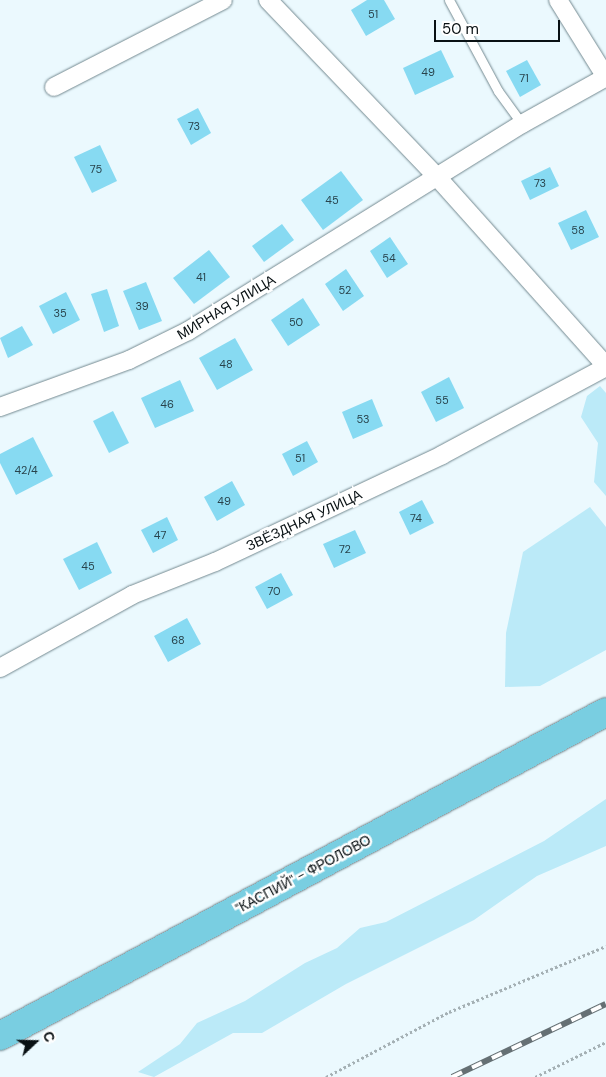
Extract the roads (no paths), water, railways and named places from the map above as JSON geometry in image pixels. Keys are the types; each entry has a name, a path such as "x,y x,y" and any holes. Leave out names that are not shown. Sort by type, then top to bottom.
{"main road":[{"name":"\"КАСПИЙ\" - ФРОЛОВО","path":"0,1036 606,712"}],"street":[{"path":"54,86 224,0"},
{"path":"268,0 438,178 604,360"},
{"name":"МИРНАЯ УЛИЦА","path":"0,408 128,360 188,332 522,124 606,77 558,0"},
{"name":"ЗВЁЗДНАЯ УЛИЦА","path":"0,668 132,595 215,562 442,455 604,360"}],"lane":[{"path":"449,0 498,91 522,124"}],"railway":[{"path":"452,1077 606,1004"}]}
